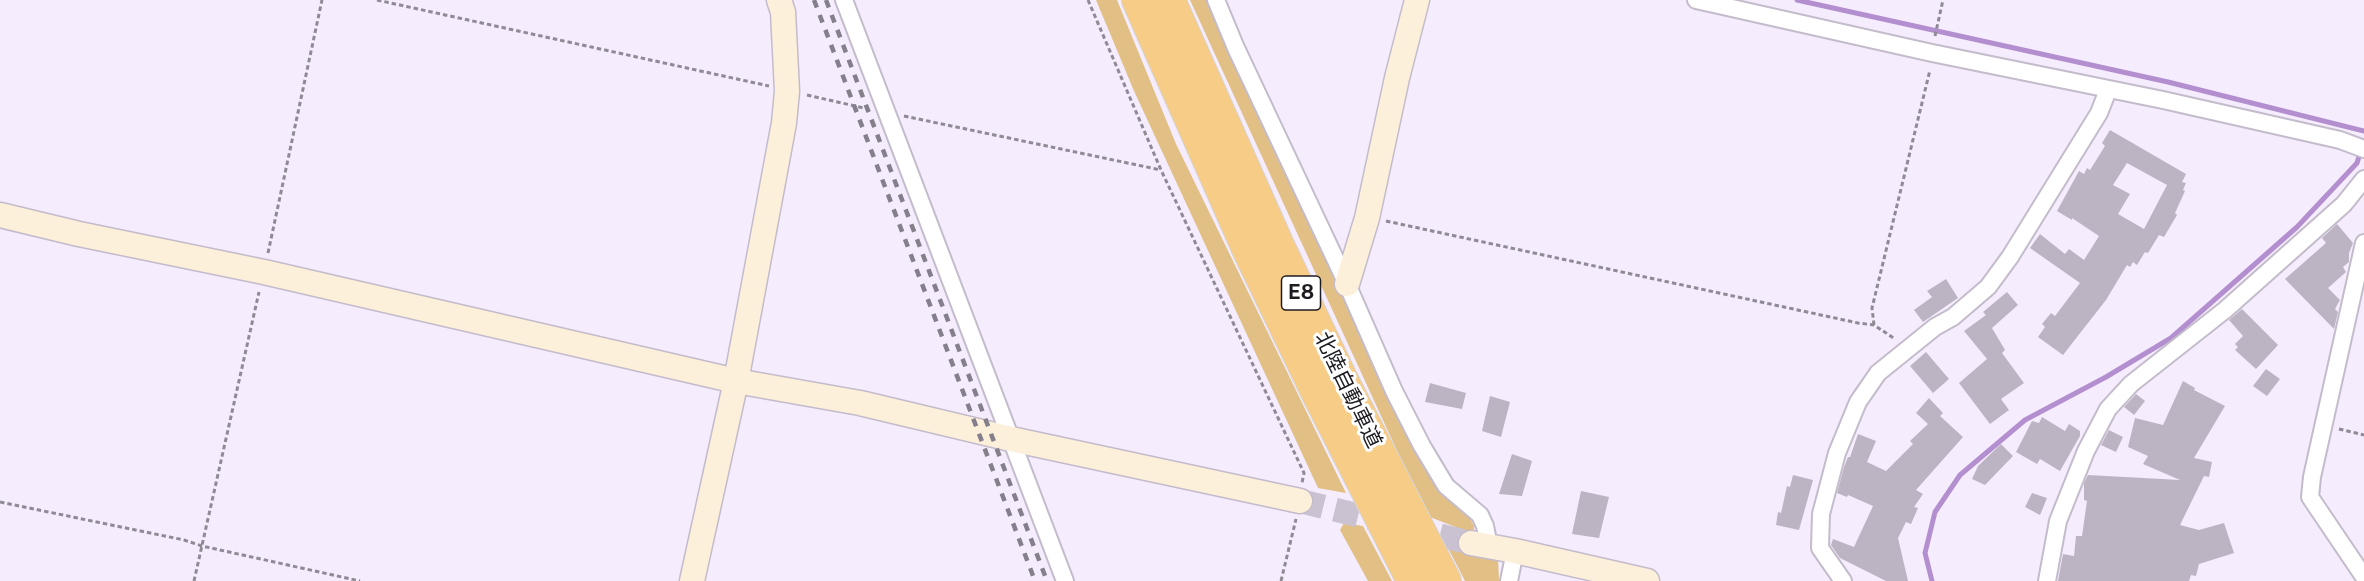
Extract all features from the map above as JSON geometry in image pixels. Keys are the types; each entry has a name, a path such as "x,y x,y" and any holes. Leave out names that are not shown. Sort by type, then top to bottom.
{"highway":[{"name":"北陸自動車道","path":"1138,0 1253,259 1317,393 1413,581"},
{"name":"北陸自動車道","path":"1169,0 1342,380 1445,581"}],"street":[{"path":"844,0 1065,581"},
{"path":"1216,0 1394,391 1422,447 1446,486 1480,515 1485,526 1480,545 1647,581"},
{"path":"1347,284 1367,218 1397,78 1417,0"},
{"path":"1696,0 1932,53 2163,100 2340,140 2364,149"},
{"path":"692,581 736,381 784,123 787,91 785,4"},
{"path":"1843,581 1820,548 1821,514 1837,453 1858,402 1878,373 1935,327 1953,317 1988,287 2010,257 2093,123 2108,90"},
{"path":"2047,581 2058,521 2086,451 2108,409 2131,384 2225,310 2336,212 2364,179"},
{"path":"0,215 79,234 264,272 736,381 860,403 1011,439 1300,501"},
{"path":"2364,243 2312,477 2310,497 2364,577"},
{"path":"1509,581 1515,551"}],"path":[{"path":"194,581 264,272 322,0"},
{"path":"377,0 888,113 1161,170"},
{"path":"1088,0 1161,170 1304,473 1300,501 1281,581"},
{"path":"1874,325 1872,308 1943,0"},
{"path":"1367,218 1874,325 1909,349"},
{"path":"2324,427 2364,435"},
{"path":"0,502 184,540 360,581"}],"shaded area":[{"path":"1096,0 1117,0 1176,144 1346,493 1318,488 1134,91"},
{"path":"1190,0 1210,0 1339,281 1474,526 1474,534 1427,516"},
{"path":"1344,523 1363,526 1392,581 1368,581 1340,530"},
{"path":"1448,548 1498,559 1499,581 1465,581"}],"building":[{"path":"2110,130 2186,174 2182,182 2186,183 2183,190 2185,191 2175,213 2177,215 2164,237 2159,235 2137,265 2133,262 2130,267 2127,265 2106,300 2063,355 2038,337 2045,327 2042,324 2051,313 2055,316 2080,283 2030,248 2040,234 2065,254 2069,249 2084,260 2099,236 2057,211 2079,171 2084,174 2087,168 2090,170 2105,146 2102,143","holes":["2127,163 2167,185 2144,229 2118,214 2130,194 2113,185"]},
{"path":"2337,224 2353,243 2349,253 2349,262 2343,267 2346,272 2328,288 2340,300 2335,309 2338,312 2334,329 2285,279 2326,243 2322,238"},
{"path":"1946,279 1958,298 1923,322 1914,310 1932,297 1927,291"},
{"path":"2007,292 2018,305 1992,328 2005,350 2002,353 2024,383 2001,399 2009,410 1990,424 1959,383 1987,359 1964,331 1986,315 1983,312"},
{"path":"2242,309 2278,345 2256,369 2235,350 2238,347 2235,344 2243,336 2229,320"},
{"path":"1926,352 1949,379 1933,393 1910,366"},
{"path":"2266,369 2280,379 2267,396 2253,386"},
{"path":"2183,381 2195,388 2194,390 2225,406 2194,458 2212,462 2209,477 2204,476 2180,525 2199,530 2224,523 2234,553 2199,564 2196,576 2191,575 2189,581 2058,581 2063,554 2074,556 2076,536 2082,536 2087,501 2084,500 2084,483 2088,475 2180,480 2143,464 2148,456 2128,447 2135,418 2163,425"},
{"path":"1430,383 1466,393 1462,409 1425,402"},
{"path":"2136,394 2145,401 2134,415 2124,407"},
{"path":"1490,396 1510,402 1501,437 1482,431"},
{"path":"1929,398 1943,413 1940,416 1963,437 1916,490 1923,494 1914,507 1918,508 1911,524 1906,522 1898,538 1908,581 1886,581 1840,558 1831,545 1833,539 1854,547 1873,506 1848,495 1847,497 1837,493 1844,467 1858,434 1876,441 1867,462 1886,471 1913,444 1910,441 1928,424 1916,413"},
{"path":"2042,417 2065,431 2069,424 2080,431 2080,436 2060,471 2040,459 2037,464 2016,452 2032,421 2039,423"},
{"path":"2109,430 2123,437 2116,452 2101,445"},
{"path":"2001,444 2013,456 1985,485 1972,479 1978,466"},
{"path":"1512,454 1532,461 1522,496 1499,494"},
{"path":"1793,475 1813,480 1799,530 1776,525 1778,512 1781,513 1787,486 1790,487"},
{"path":"1581,491 1609,497 1599,538 1572,534"},
{"path":"2032,493 2047,498 2040,515 2025,507"}],"waterway":[{"path":"1797,0 2168,82 2364,131"},
{"path":"1932,581 1925,553 1935,512 1960,475 2025,420 2106,377 2171,338 2297,227 2357,163 2361,150"}],"tunnel":[{"path":"1300,501 1471,543"}],"railway":[{"path":"814,0 1035,581"},
{"path":"826,0 1047,581"}]}
